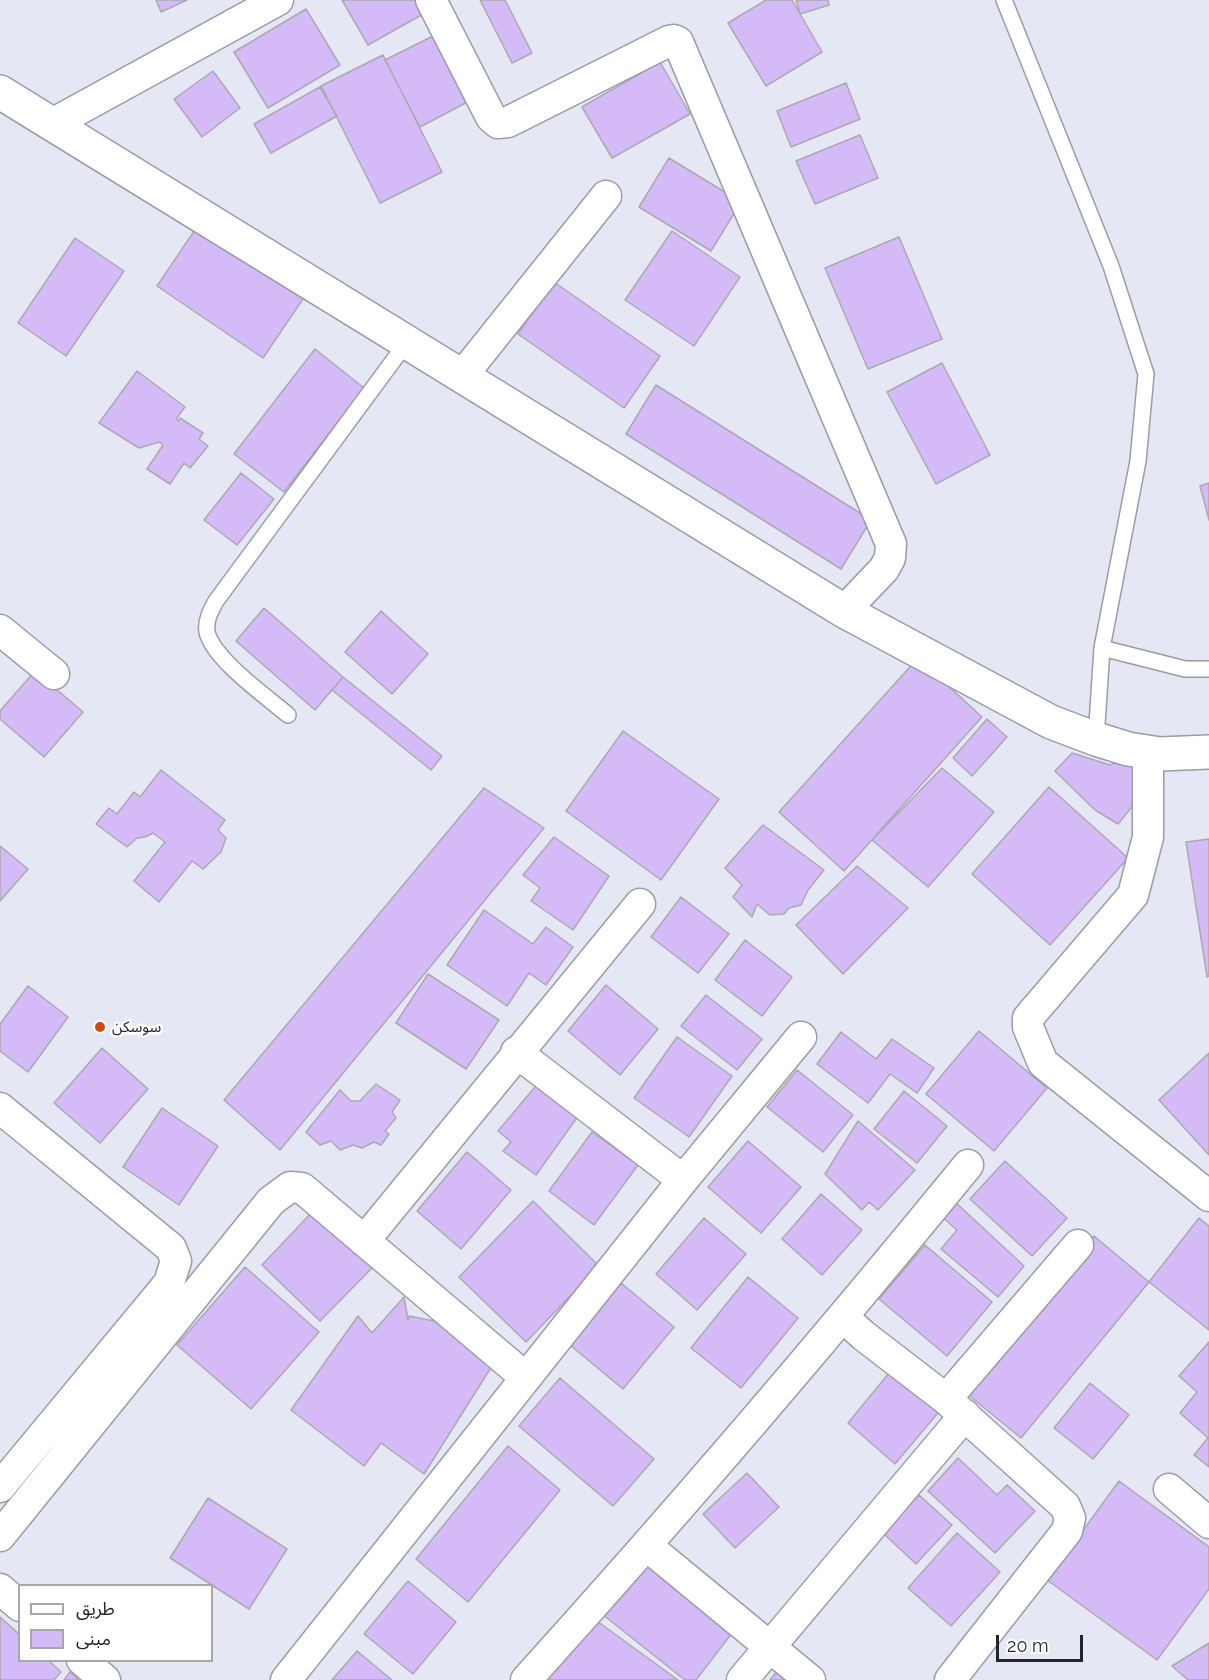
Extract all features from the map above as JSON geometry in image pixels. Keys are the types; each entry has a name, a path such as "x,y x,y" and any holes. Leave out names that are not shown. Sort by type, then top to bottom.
{"main road":[{"path":"0,92 844,611 1052,722 1096,739 1148,752 1209,753"}],"street":[{"path":"52,124 278,0"},
{"path":"431,0 491,117 498,123 508,122 669,41 678,42 891,544 890,558 884,569 844,611"},
{"path":"462,376 606,196"},
{"path":"0,630 54,674"},
{"path":"1148,752 1148,837 1133,895 1028,1018 1028,1027 1043,1063 1209,1196"},
{"path":"364,1241 640,904"},
{"path":"286,1680 682,1180 801,1037"},
{"path":"516,1053 682,1180"},
{"path":"0,1108 171,1248 176,1261 169,1283 0,1487"},
{"path":"526,1680 647,1546 843,1317 968,1165"},
{"path":"0,1536 271,1201 290,1187 302,1188 525,1377"},
{"path":"742,1680 956,1407 1078,1245"},
{"path":"843,1317 956,1407 1065,1506 1070,1518 1067,1531 950,1680"},
{"path":"1169,1489 1209,1523"},
{"path":"647,1546 810,1680"},
{"path":"0,1589 18,1604"},
{"path":"84,1662 105,1680"}],"lane":[{"path":"1004,0 1112,266 1146,374 1138,461 1102,648 1096,739"},
{"path":"288,715 216,651 207,632 210,611 407,342"},
{"path":"1102,648 1185,669 1209,669"}],"building":[{"path":"156,0 187,0 161,12"},
{"path":"342,0 418,0 425,13 368,45"},
{"path":"480,0 505,0 532,53 512,63"},
{"path":"766,0 792,0 822,52 766,86 728,23"},
{"path":"796,0 828,0 829,5 800,14"},
{"path":"306,9 340,65 268,108 234,52"},
{"path":"441,32 475,98 420,127 385,60"},
{"path":"383,55 442,172 380,203 321,86"},
{"path":"660,62 690,114 612,158 582,107"},
{"path":"213,71 240,108 202,137 174,99"},
{"path":"846,83 860,119 791,147 777,111"},
{"path":"320,87 337,116 271,153 254,124"},
{"path":"860,135 878,178 815,204 796,161"},
{"path":"669,158 741,202 711,251 639,207"},
{"path":"201,221 307,293 263,358 157,286"},
{"path":"672,231 740,277 694,346 625,300"},
{"path":"899,237 942,339 868,369 825,268"},
{"path":"75,238 124,271 66,356 18,323"},
{"path":"554,282 660,356 624,408 518,334"},
{"path":"315,349 364,388 284,492 234,454"},
{"path":"942,363 990,455 936,484 887,392"},
{"path":"137,371 185,407 176,419 178,421 180,418 203,433 199,439 208,446 190,468 184,463 170,484 147,469 163,445 159,442 139,448 99,423"},
{"path":"656,385 871,520 841,569 626,434"},
{"path":"241,473 274,499 237,545 204,520"},
{"path":"1209,483 1209,520 1200,486"},
{"path":"264,608 343,677 315,710 236,641"},
{"path":"381,611 428,654 392,694 345,652"},
{"path":"918,658 982,717 844,871 779,812"},
{"path":"35,671 83,712 44,757 0,719 0,711"},
{"path":"343,677 442,756 431,770 332,690"},
{"path":"987,719 1007,737 972,776 953,758"},
{"path":"623,731 719,799 661,880 566,811"},
{"path":"1072,753 1110,765 1114,763 1137,767 1135,803 1118,824 1095,810 1055,771"},
{"path":"942,768 994,812 928,887 872,840"},
{"path":"161,770 225,820 218,830 226,838 221,852 203,869 192,861 159,902 134,881 165,842 153,833 137,838 127,847 96,824 109,808 117,814 134,792 140,797"},
{"path":"1049,787 1128,858 1050,945 972,874"},
{"path":"484,788 544,828 280,1150 224,1100"},
{"path":"763,825 824,870 808,890 801,905 789,908 784,914 770,915 757,904 752,917 733,897 742,885 725,868"},
{"path":"554,837 609,876 573,930 531,901 540,888 523,875"},
{"path":"1209,839 1209,976 1207,977 1186,842"},
{"path":"0,846 28,869 0,901"},
{"path":"857,866 908,908 843,974 796,925"},
{"path":"681,897 729,934 698,973 651,937"},
{"path":"484,910 533,944 546,927 573,947 546,985 529,973 507,1006 447,965"},
{"path":"745,940 792,977 762,1016 715,980"},
{"path":"428,974 499,1020 466,1069 396,1023"},
{"path":"606,985 658,1029 620,1075 568,1031"},
{"path":"28,986 68,1017 28,1072 0,1051 0,1024"},
{"path":"706,995 762,1039 737,1070 681,1026"},
{"path":"979,1031 1047,1088 994,1151 926,1094"},
{"path":"841,1032 876,1059 892,1039 934,1068 917,1093 890,1074 868,1103 817,1064"},
{"path":"677,1037 732,1076 689,1137 634,1098"},
{"path":"102,1048 148,1089 100,1143 54,1103"},
{"path":"1209,1053 1209,1155 1159,1100"},
{"path":"797,1070 853,1115 823,1152 767,1107"},
{"path":"540,1081 581,1112 536,1175 503,1151 511,1142 498,1131"},
{"path":"376,1084 400,1100 392,1112 396,1118 385,1131 389,1134 381,1145 374,1142 362,1148 353,1145 340,1150 331,1141 320,1145 306,1132 340,1090 351,1101 360,1101"},
{"path":"904,1091 947,1126 917,1163 874,1129"},
{"path":"162,1108 218,1146 179,1205 123,1167"},
{"path":"858,1121 915,1170 878,1210 869,1202 862,1210 825,1174"},
{"path":"592,1132 638,1165 594,1225 549,1191"},
{"path":"748,1141 801,1187 761,1233 708,1187"},
{"path":"467,1152 511,1190 461,1249 417,1211"},
{"path":"1005,1161 1067,1218 1032,1256 970,1199"},
{"path":"821,1194 862,1230 822,1275 782,1239"},
{"path":"533,1201 599,1266 526,1342 459,1277"},
{"path":"954,1201 1024,1266 998,1297 941,1249 957,1230 941,1216"},
{"path":"314,1210 373,1267 320,1321 262,1265"},
{"path":"704,1218 746,1254 697,1310 656,1274"},
{"path":"1199,1218 1209,1226 1209,1330 1149,1282"},
{"path":"1094,1236 1149,1282 1021,1438 966,1393"},
{"path":"925,1245 992,1302 947,1356 879,1299"},
{"path":"245,1267 319,1332 251,1409 177,1345"},
{"path":"748,1277 798,1318 741,1388 691,1348"},
{"path":"621,1283 674,1327 623,1389 570,1345"},
{"path":"404,1297 408,1320 409,1316 439,1322 492,1366 424,1474 381,1443 364,1466 291,1410 358,1316 372,1333"},
{"path":"1209,1342 1209,1467 1194,1455 1208,1438 1180,1413 1197,1392 1179,1376"},
{"path":"894,1367 942,1408 895,1464 848,1423"},
{"path":"560,1378 654,1459 613,1506 519,1426"},
{"path":"1090,1383 1129,1415 1093,1459 1054,1428"},
{"path":"508,1446 560,1490 468,1602 416,1559"},
{"path":"958,1458 997,1495 1007,1485 1035,1511 995,1553 928,1491"},
{"path":"747,1473 779,1507 735,1548 703,1514"},
{"path":"1119,1481 1209,1547 1209,1589 1157,1660 1047,1580"},
{"path":"919,1495 952,1525 916,1564 883,1533"},
{"path":"208,1498 287,1549 249,1609 170,1558"},
{"path":"957,1533 1000,1572 951,1626 908,1588"},
{"path":"649,1554 739,1624 696,1680 685,1680 602,1614"},
{"path":"408,1581 456,1622 413,1674 364,1634"},
{"path":"590,1616 678,1680 551,1680 547,1677"},
{"path":"0,1617 18,1633 18,1662 50,1662 61,1672 54,1680 0,1680"},
{"path":"1209,1643 1209,1680 1188,1680 1172,1666"},
{"path":"357,1651 392,1680 332,1680"},
{"path":"777,1671 788,1680 770,1680"},
{"path":"70,1672 79,1680 64,1680"}],"place":[{"name":"سوسكن","path":"100,1027"}]}
